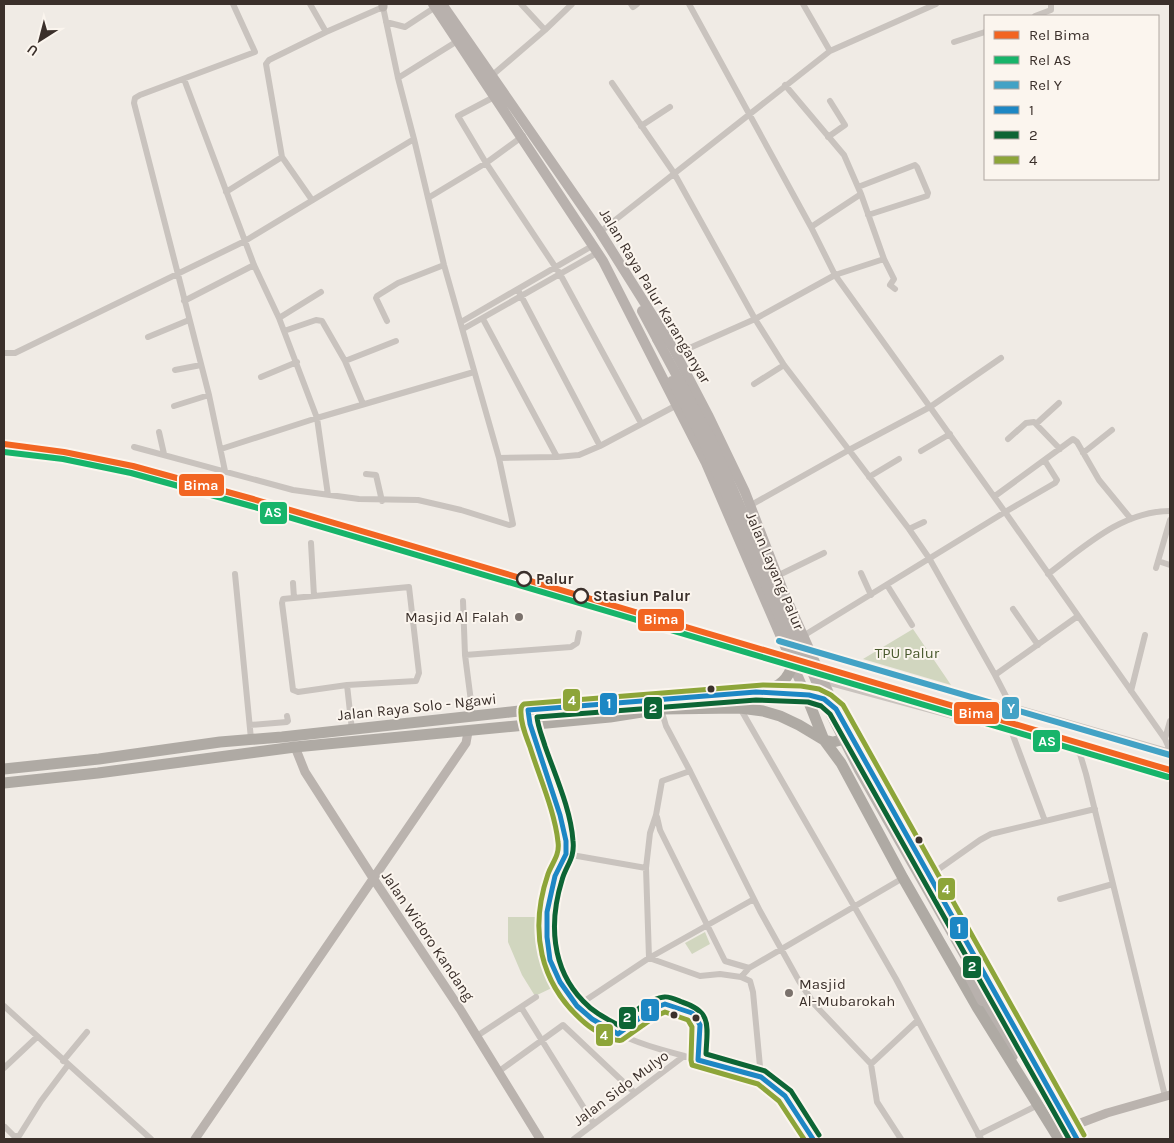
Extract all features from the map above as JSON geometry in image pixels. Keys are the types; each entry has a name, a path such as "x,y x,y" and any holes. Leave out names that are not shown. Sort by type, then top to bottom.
{"highway":[{"path":"756,692 781,684 790,675 793,664"},
{"name":"Jalan Raya Solo - Ngawi","path":"4,769 99,759 220,742 352,730 528,710 756,692 789,693 821,698 836,709"},
{"path":"806,695 824,740 838,742 848,731"},
{"name":"Jalan Raya Solo - Ngawi","path":"4,783 98,773 295,747 468,732 610,717 661,709 740,708 763,711 780,716 824,740 840,763 977,1007 1059,1139"},
{"path":"836,709 1077,1139"},
{"path":"840,763 847,754 854,751 860,754"}],"main road":[{"name":"Jalan Raya Palur Karanganyar","path":"437,5 526,134 600,232 676,354 708,415 751,505 784,593 836,709"},
{"name":"Jalan Raya Palur Karanganyar","path":"526,134 606,267 677,405 729,513 806,695"},
{"name":"Jalan Layang Palur","path":"620,263 624,278 654,340"},
{"name":"Jalan Layang Palur","path":"606,267 654,340 711,439 828,709 859,770 986,999 1013,1057 1016,1071"},
{"path":"765,601 774,603 781,601 784,593"},
{"name":"Jalan Layang Palur","path":"986,999 1013,1039 1032,1061"}],"street":[{"path":"225,471 202,365 134,103 135,98 140,95 255,52 233,4"},
{"path":"310,4 326,32"},
{"path":"521,4 545,30"},
{"path":"527,11 532,4"},
{"path":"488,78 545,30 572,4"},
{"path":"631,4 633,7 637,4"},
{"path":"689,4 811,227 835,275 995,496 1164,739 1170,751"},
{"path":"803,4 830,51"},
{"path":"600,232 830,51 936,4"},
{"path":"1038,15 1049,12 1052,9 1051,4"},
{"path":"134,447 293,490 359,500 418,500 461,510 511,525 513,522 499,458 431,216 398,78 383,5 269,60 266,64 282,157 312,200"},
{"path":"386,22 405,27 437,5"},
{"path":"954,42 984,32"},
{"path":"398,78 461,38"},
{"path":"184,79 254,264 279,318 317,418 328,495"},
{"path":"612,83 674,173 755,319 784,365 929,558 1010,704 1014,707 1093,731 1170,751"},
{"path":"786,85 844,155 860,191 884,259 894,279 890,285 895,289"},
{"path":"499,94 458,116 486,163 560,274 641,423"},
{"path":"828,137 845,125 830,101"},
{"path":"641,126 670,106"},
{"path":"428,198 486,163 526,134"},
{"path":"4,353 15,353 245,241 414,139"},
{"path":"226,192 282,157"},
{"path":"811,227 860,191 915,165 928,194 927,196 868,215"},
{"path":"461,322 556,268 595,250"},
{"path":"463,329 560,274 595,250"},
{"path":"676,354 755,319 835,275 884,259"},
{"path":"184,301 254,264"},
{"path":"387,321 376,298 377,296 398,283 444,265"},
{"path":"518,290 600,446"},
{"path":"279,318 321,292"},
{"path":"284,331 320,319 326,325 345,361 363,404"},
{"path":"483,319 557,457"},
{"path":"148,338 189,320"},
{"path":"345,361 396,341"},
{"path":"751,505 930,407 1001,358"},
{"path":"262,377 297,362"},
{"path":"175,370 202,365"},
{"path":"754,384 784,365"},
{"path":"221,449 363,404 474,372"},
{"path":"174,406 209,395"},
{"path":"1008,439 1026,423 1036,423 1059,403"},
{"path":"499,458 579,455 600,446 677,405"},
{"path":"1036,423 1060,449"},
{"path":"1083,453 1112,430"},
{"path":"159,432 164,454"},
{"path":"921,451 950,434"},
{"path":"995,496 1073,439 1077,442 1099,480 1134,517"},
{"path":"868,477 899,459"},
{"path":"803,636 1055,483 1057,480 1045,461"},
{"path":"366,474 376,475 382,500"},
{"path":"1048,574 1105,532 1134,517 1147,513 1170,511"},
{"path":"1156,568 1170,520"},
{"path":"909,529 924,522"},
{"path":"311,543 314,596"},
{"path":"778,576 824,553"},
{"path":"1158,561 1170,564"},
{"path":"861,573 872,595"},
{"path":"235,574 251,739"},
{"path":"293,583 294,598"},
{"path":"887,585 912,625"},
{"path":"409,587 419,673 418,680 412,682 347,685 298,692 292,688 282,600 314,596 409,587"},
{"path":"463,601 465,655 473,717"},
{"path":"1012,609 1038,645"},
{"path":"994,675 1078,616"},
{"path":"465,655 571,647 576,645 579,633"},
{"path":"1131,691 1145,635"},
{"path":"823,681 1077,751 1081,757 1168,1095 1107,1113 1070,1127"},
{"path":"347,685 352,730"},
{"path":"740,708 855,906 980,1137 1038,1105"},
{"path":"661,709 666,726 781,950 816,1005 871,1064 877,1102 901,1139"},
{"path":"528,710 530,724 565,835 566,854 555,876 547,912 547,937 550,960 560,982 577,1006 592,1019 624,1036 684,1056 761,1077 785,1096 813,1139"},
{"path":"250,725 287,722 287,716"},
{"path":"1164,739 1170,721"},
{"path":"195,1139 466,743 468,732"},
{"path":"1012,733 1045,821"},
{"name":"Jalan Widoro Kandang","path":"295,747 305,772 455,1001 540,1139"},
{"path":"649,958 646,868 650,833 656,815 662,781 690,771"},
{"path":"929,876 991,834 1095,809"},
{"path":"656,815 660,830 725,961 749,968"},
{"path":"566,854 646,868"},
{"path":"740,977 749,968 903,878"},
{"path":"1060,899 1113,884"},
{"path":"577,1006 649,958 754,899"},
{"path":"649,958 700,976 720,974 740,977 750,981 761,1077"},
{"path":"477,1036 536,997"},
{"path":"4,1006 151,1139"},
{"path":"520,1007 594,1124"},
{"path":"871,1064 917,1021"},
{"path":"498,1072 563,1025 634,1093"},
{"path":"5,1127 16,1136 19,1136 87,1032"},
{"path":"4,1068 38,1037"},
{"name":"Jalan Sido Mulyo","path":"574,1139 684,1056"}],"green space":[{"name":"TPU Palur","path":"913,629 951,685 863,659"},
{"path":"508,917 543,917 545,959 558,985 535,996 522,975 508,942"},
{"path":"705,932 710,944 692,954 685,943"}],"rail line":[{"name":"Bima","path":"4,444 64,452 133,466 253,499 1170,770"},
{"name":"AS","path":"4,452 63,459 131,473 251,506 1168,777"},
{"name":"Y","path":"779,641 1170,755"}],"transit line":[{"name":"4","path":"804,1139 779,1101 758,1084 692,1065 692,1027 688,1020 665,1012 656,1016 622,1040 618,1040 609,1038 585,1023 569,1008 557,991 542,955 539,915 548,874 557,855 558,842 550,806 522,724 521,709 524,704 763,685 801,686 819,689 831,695 843,705 1084,1135"},
{"name":"1","path":"813,1139 785,1096 761,1077 698,1060 700,1025 692,1013 665,1004 652,1009 618,1034 592,1019 577,1006 560,982 550,960 547,937 547,912 555,876 566,854 566,841 560,815 530,724 528,710 756,692 809,695 824,699 836,709 1077,1139"},
{"name":"2","path":"819,1135 791,1091 765,1071 706,1054 706,1022 699,1011 692,1006 668,997 658,998 640,1008 618,1025 591,1008 572,988 564,974 559,959 554,928 558,896 573,853 572,829 537,717 756,700 808,702 821,706 830,714 1069,1139"}],"place":[{"name":"Palur","path":"524,579"},
{"name":"Stasiun Palur","path":"581,596"},
{"name":"Masjid Al Falah","path":"519,617"},
{"name":"Masjid Al-Mubarokah","path":"789,993"}]}
